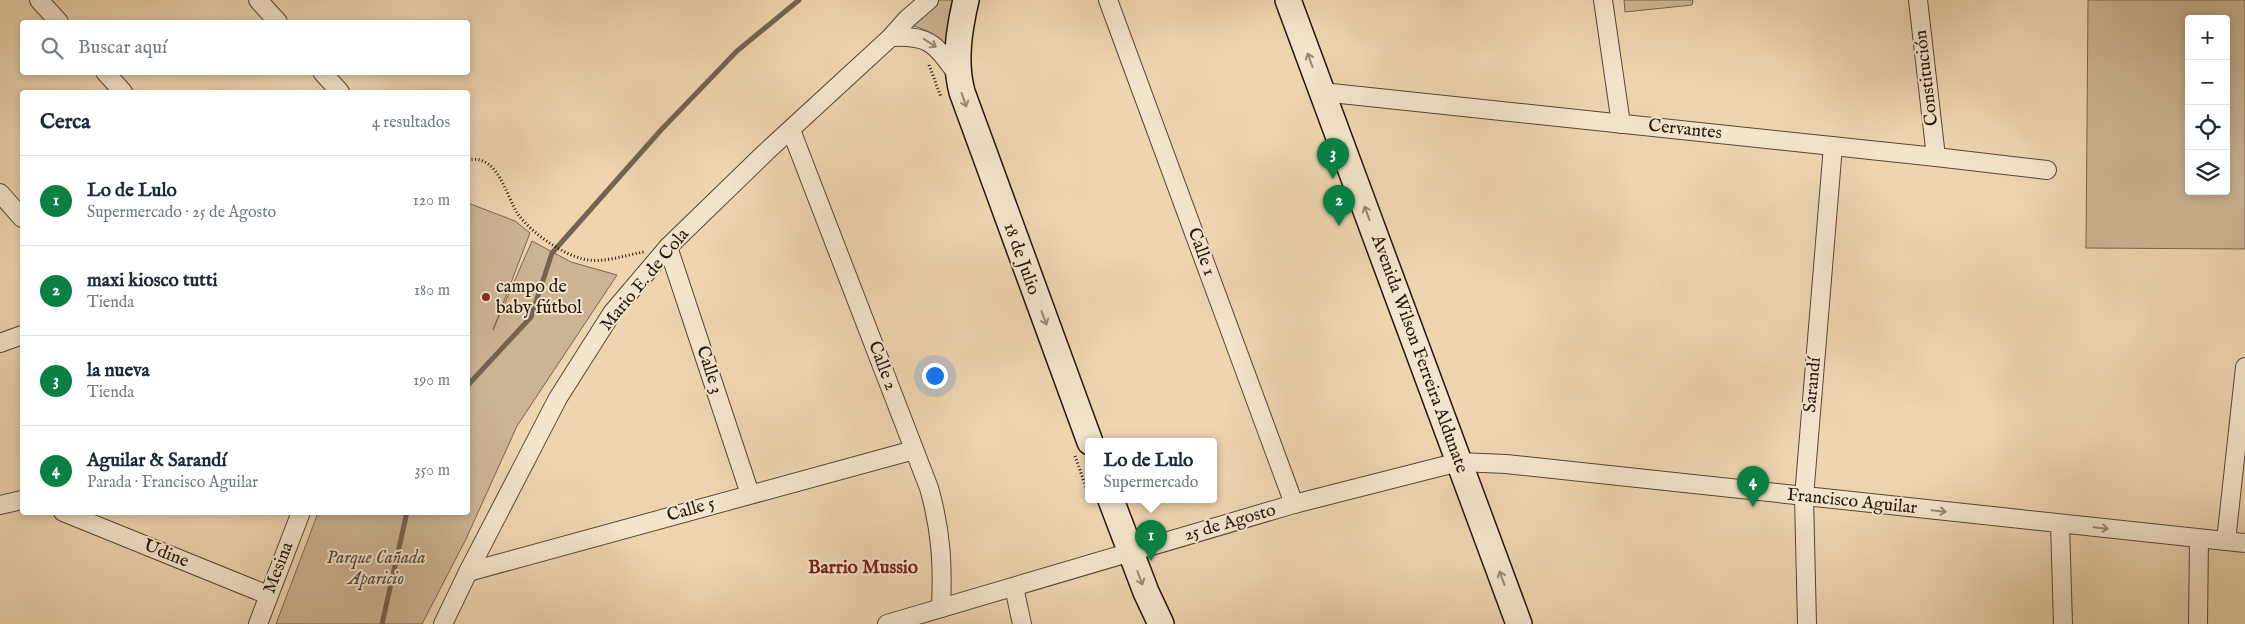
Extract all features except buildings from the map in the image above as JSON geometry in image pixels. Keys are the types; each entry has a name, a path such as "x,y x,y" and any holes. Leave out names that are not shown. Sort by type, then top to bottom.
{"street":[{"path":"38,0 57,20"},
{"path":"258,0 276,20"},
{"name":"Mario E. de Cola","path":"444,624 468,572 558,398 612,313 668,247 891,37 907,18 929,0"},
{"name":"18 de Julio","path":"957,74 966,0"},
{"name":"Calle 1","path":"1108,0 1294,504"},
{"name":"Avenida Wilson Ferreira Aldunate","path":"1288,0 1519,624"},
{"path":"1603,0 1621,124"},
{"name":"Constitución","path":"1918,0 1936,157"},
{"name":"18 de Julio","path":"891,37 910,36 926,39 940,50 957,74 1082,448"},
{"path":"108,75 121,90"},
{"path":"325,75 338,90"},
{"name":"Cervantes","path":"1322,92 2047,170"},
{"name":"Calle 2","path":"791,130 929,488 937,515 943,562 941,608"},
{"name":"Sarandí","path":"1807,624 1804,497 1833,146"},
{"path":"0,193 20,216"},
{"name":"Calle 3","path":"668,247 750,494"},
{"path":"0,343 20,336"},
{"path":"2226,541 2245,367"},
{"name":"Calle 5","path":"468,572 914,450"},
{"name":"25 de Agosto","path":"887,624 1294,504 1459,462"},
{"name":"Francisco Aguilar","path":"1459,462 1506,464 2245,543"},
{"path":"0,505 20,500"},
{"path":"1112,503 1146,592 1161,624"},
{"name":"Udine","path":"70,515 268,595"},
{"name":"Mesina","path":"258,624 300,515"},
{"path":"2060,524 2063,624"},
{"path":"2198,624 2199,539"},
{"path":"1014,587 1022,624"}],"path":[{"path":"927,61 942,98"},
{"path":"470,160 474,159 486,164 499,174 518,215 545,240 566,252 583,259 599,260 668,247"},
{"path":"1082,448 1085,470"}],"green space":[{"path":"939,0 959,0 951,54 934,35 910,25"},
{"path":"1624,0 1693,0 1692,5 1625,12"},
{"path":"2088,0 2245,0 2245,249 2086,248"},
{"name":"Parque Cañada Aparicio","path":"470,204 515,221 530,233 493,330 532,241 571,262 617,275 517,426 466,539 422,624 276,624 317,515 470,515"}],"waterway":[{"path":"470,383 531,317 552,253 661,130 737,51 799,0"},
{"path":"382,624 406,515"}],"place":[{"name":"la nueva","path":"1333,179"},
{"name":"maxi kiosco tutti","path":"1339,226"},
{"name":"campo de baby fútbol","path":"486,297"},
{"name":"Aguilar & Sarandí","path":"1753,507"},
{"name":"Lo de Lulo","path":"1151,561"}],"district":[{"name":"Barrio Mussio","path":"863,568"}]}
